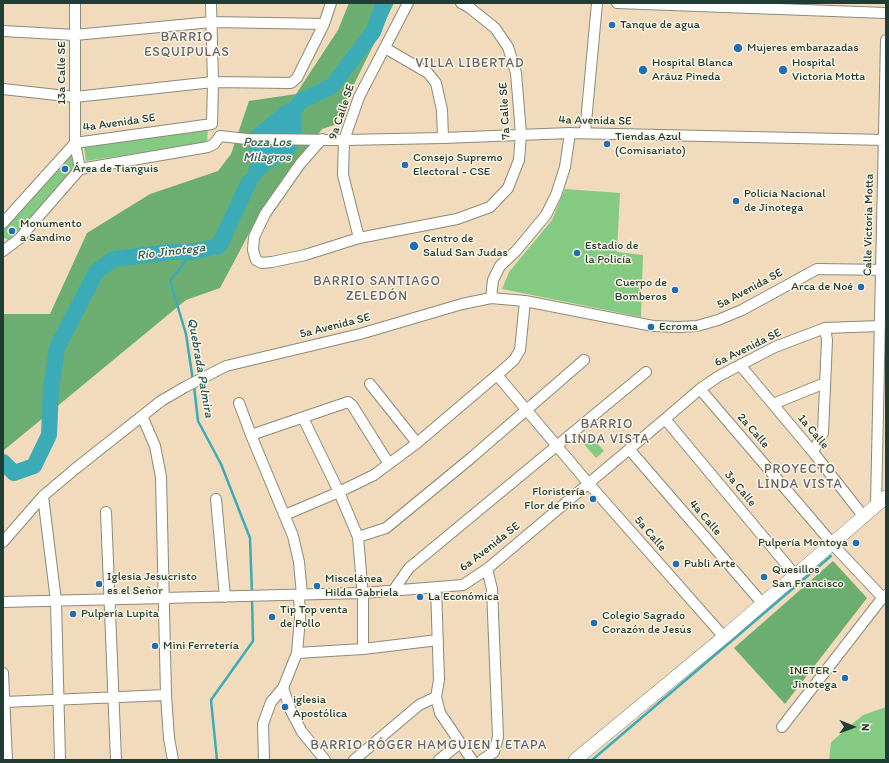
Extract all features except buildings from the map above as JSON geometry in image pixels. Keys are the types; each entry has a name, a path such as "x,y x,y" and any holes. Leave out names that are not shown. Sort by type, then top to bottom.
{"main road":[{"path":"575,760 724,637 881,501"}],"street":[{"name":"13a Calle SE","path":"75,3 76,143 80,169"},
{"path":"5,247 80,169 208,147 214,144 220,136 212,124 213,82 211,3"},
{"path":"3,89 75,97 213,82 291,83 296,78 324,24 330,3"},
{"name":"9a Calle SE","path":"359,238 343,176 344,140 359,97 408,3"},
{"name":"7a Calle SE","path":"359,238 457,219 490,207 508,188 519,160 521,134 516,73 508,47 494,28 470,8 461,3"},
{"path":"585,133 597,3"},
{"path":"617,3 769,6 886,13"},
{"path":"3,31 75,35 212,22 324,24"},
{"name":"Calle Victoria Motta","path":"881,501 882,399 880,326 884,270 886,40"},
{"path":"385,48 428,73 436,83 442,110 444,138"},
{"name":"4a Avenida SE","path":"3,223 76,143 212,124"},
{"path":"491,298 493,280 500,266 516,251 546,215 556,195 564,167 570,133"},
{"name":"4a Avenida SE","path":"220,136 248,139 304,138 344,140 585,133 885,140"},
{"path":"322,139 300,164 266,214 254,237 253,250 256,260 262,263 272,262 305,255 359,238"},
{"name":"5a Avenida SE","path":"3,542 43,496 161,401 226,366 360,334 462,304 491,298 525,301 653,326 697,326 718,320 742,310 817,269 884,270"},
{"path":"285,516 374,475 417,443 514,360 520,350 525,301"},
{"name":"6a Avenida SE","path":"3,602 362,593 463,585 487,569 700,389 740,365 775,348 825,328 880,326"},
{"path":"813,452 823,433 827,340 825,328"},
{"path":"358,537 386,528 471,458 584,360"},
{"name":"1a Calle","path":"740,365 813,452 864,517"},
{"path":"393,591 409,568 646,372"},
{"name":"5a Calle","path":"497,375 589,484 724,637"},
{"path":"773,404 825,383"},
{"path":"370,384 417,443"},
{"name":"2a Calle","path":"700,389 832,544 884,596"},
{"path":"250,435 348,402 352,405 389,464"},
{"path":"239,403 250,435 293,536 299,562 300,618 297,653 283,688 271,702 263,724 264,760"},
{"path":"142,416 155,446 161,477 165,598 166,695 169,738 173,760"},
{"path":"303,418 339,492 358,537 362,593 363,649"},
{"name":"3a Calle","path":"664,419 796,576"},
{"name":"4a Calle","path":"629,449 762,604"},
{"path":"43,496 56,601 60,760"},
{"path":"216,499 225,597"},
{"path":"106,512 116,760"},
{"path":"482,760 494,752 498,737 492,589 487,569"},
{"path":"436,587 440,680 436,697 440,713 472,760"},
{"path":"782,727 884,596"},
{"path":"297,653 363,649 438,640"},
{"path":"3,673 7,760"},
{"path":"283,688 291,711 302,732 325,760"},
{"path":"5,702 166,695"},
{"path":"354,760 419,705 436,697"},
{"path":"439,760 460,743"}],"green space":[{"path":"349,3 394,3 334,125 322,129 253,226 220,288 186,300 3,451 3,314 50,314 87,233 150,194 218,171 231,154 249,101 296,94 338,30"},
{"path":"208,128 207,143 86,161 84,147"},
{"path":"72,152 75,168 37,213 10,241 3,237 3,231"},
{"name":"Estadio de la Policía","path":"565,189 620,193 617,252 643,255 641,317 502,289 509,272 552,220"},
{"path":"590,435 604,451 596,458 582,442"},
{"path":"833,561 867,598 785,704 734,648"},
{"path":"886,707 886,760 829,760 831,742 863,715"}],"water":[{"name":"Poza Los Milagros","path":"301,101 301,134 297,149 286,160 270,168 240,201 249,168 250,133 283,105"}],"waterway":[{"name":"Río Jinotega","path":"288,118 301,101 332,86 373,32 384,3"},
{"name":"Río Jinotega","path":"3,462 14,473 34,466 49,435 51,389 57,348 96,272 114,259 169,252 193,252 219,246 249,182"},
{"name":"Quebrada Palmira","path":"193,252 170,281 186,334 193,381"},
{"name":"Quebrada Palmira","path":"194,386 198,421 221,464 250,538 252,593"},
{"path":"592,760 831,556"},
{"name":"Quebrada Palmira","path":"217,760 211,700 253,641 252,598"}],"place":[{"name":"Tanque de agua","path":"612,25"},
{"name":"Mujeres embarazadas","path":"738,48"},
{"name":"Hospital Blanca Aráuz Pineda","path":"643,70"},
{"name":"Hospital Victoria Motta","path":"783,70"},
{"name":"Tiendas Azul (Comisariato)","path":"607,144"},
{"name":"Consejo Supremo Electoral - CSE","path":"405,165"},
{"name":"Área de Tianguis","path":"65,169"},
{"name":"Policía Nacional de Jinotega","path":"736,201"},
{"name":"Monumento a Sandino","path":"12,231"},
{"name":"Centro de Salud San Judas","path":"414,246"},
{"name":"Estadio de la Policía","path":"577,253"},
{"name":"Arca de Noé","path":"861,287"},
{"name":"Cuerpo de Bomberos","path":"675,290"},
{"name":"Ecroma","path":"651,327"},
{"name":"Floristería Flor de Pino","path":"593,499"},
{"name":"Pulpería Montoya","path":"856,543"},
{"name":"Publi Arte","path":"676,564"},
{"name":"Quesillos San Francisco","path":"764,577"},
{"name":"Iglesia Jesucristo es el Señor","path":"99,584"},
{"name":"Miscelánea Hilda Gabriela","path":"317,586"},
{"name":"La Económica","path":"420,597"},
{"name":"Pulpería Lupita","path":"73,614"},
{"name":"Tip Top venta de Pollo","path":"272,617"},
{"name":"Colegio Sagrado Corazón de Jesús","path":"594,623"},
{"name":"Mini Ferretería","path":"155,646"},
{"name":"INETER - Jinotega","path":"845,678"},
{"name":"iglesia Apostólica","path":"285,707"}],"district":[{"name":"BARRIO ESQUIPULAS","path":"187,46"},
{"name":"VILLA LIBERTAD","path":"470,64"},
{"name":"BARRIO SANTIAGO ZELEDÓN","path":"377,290"},
{"name":"BARRIO LINDA VISTA","path":"607,432"},
{"name":"PROYECTO LINDA VISTA","path":"800,478"},
{"name":"BARRIO RÓGER HAMGUIEN I ETAPA","path":"429,746"}]}
